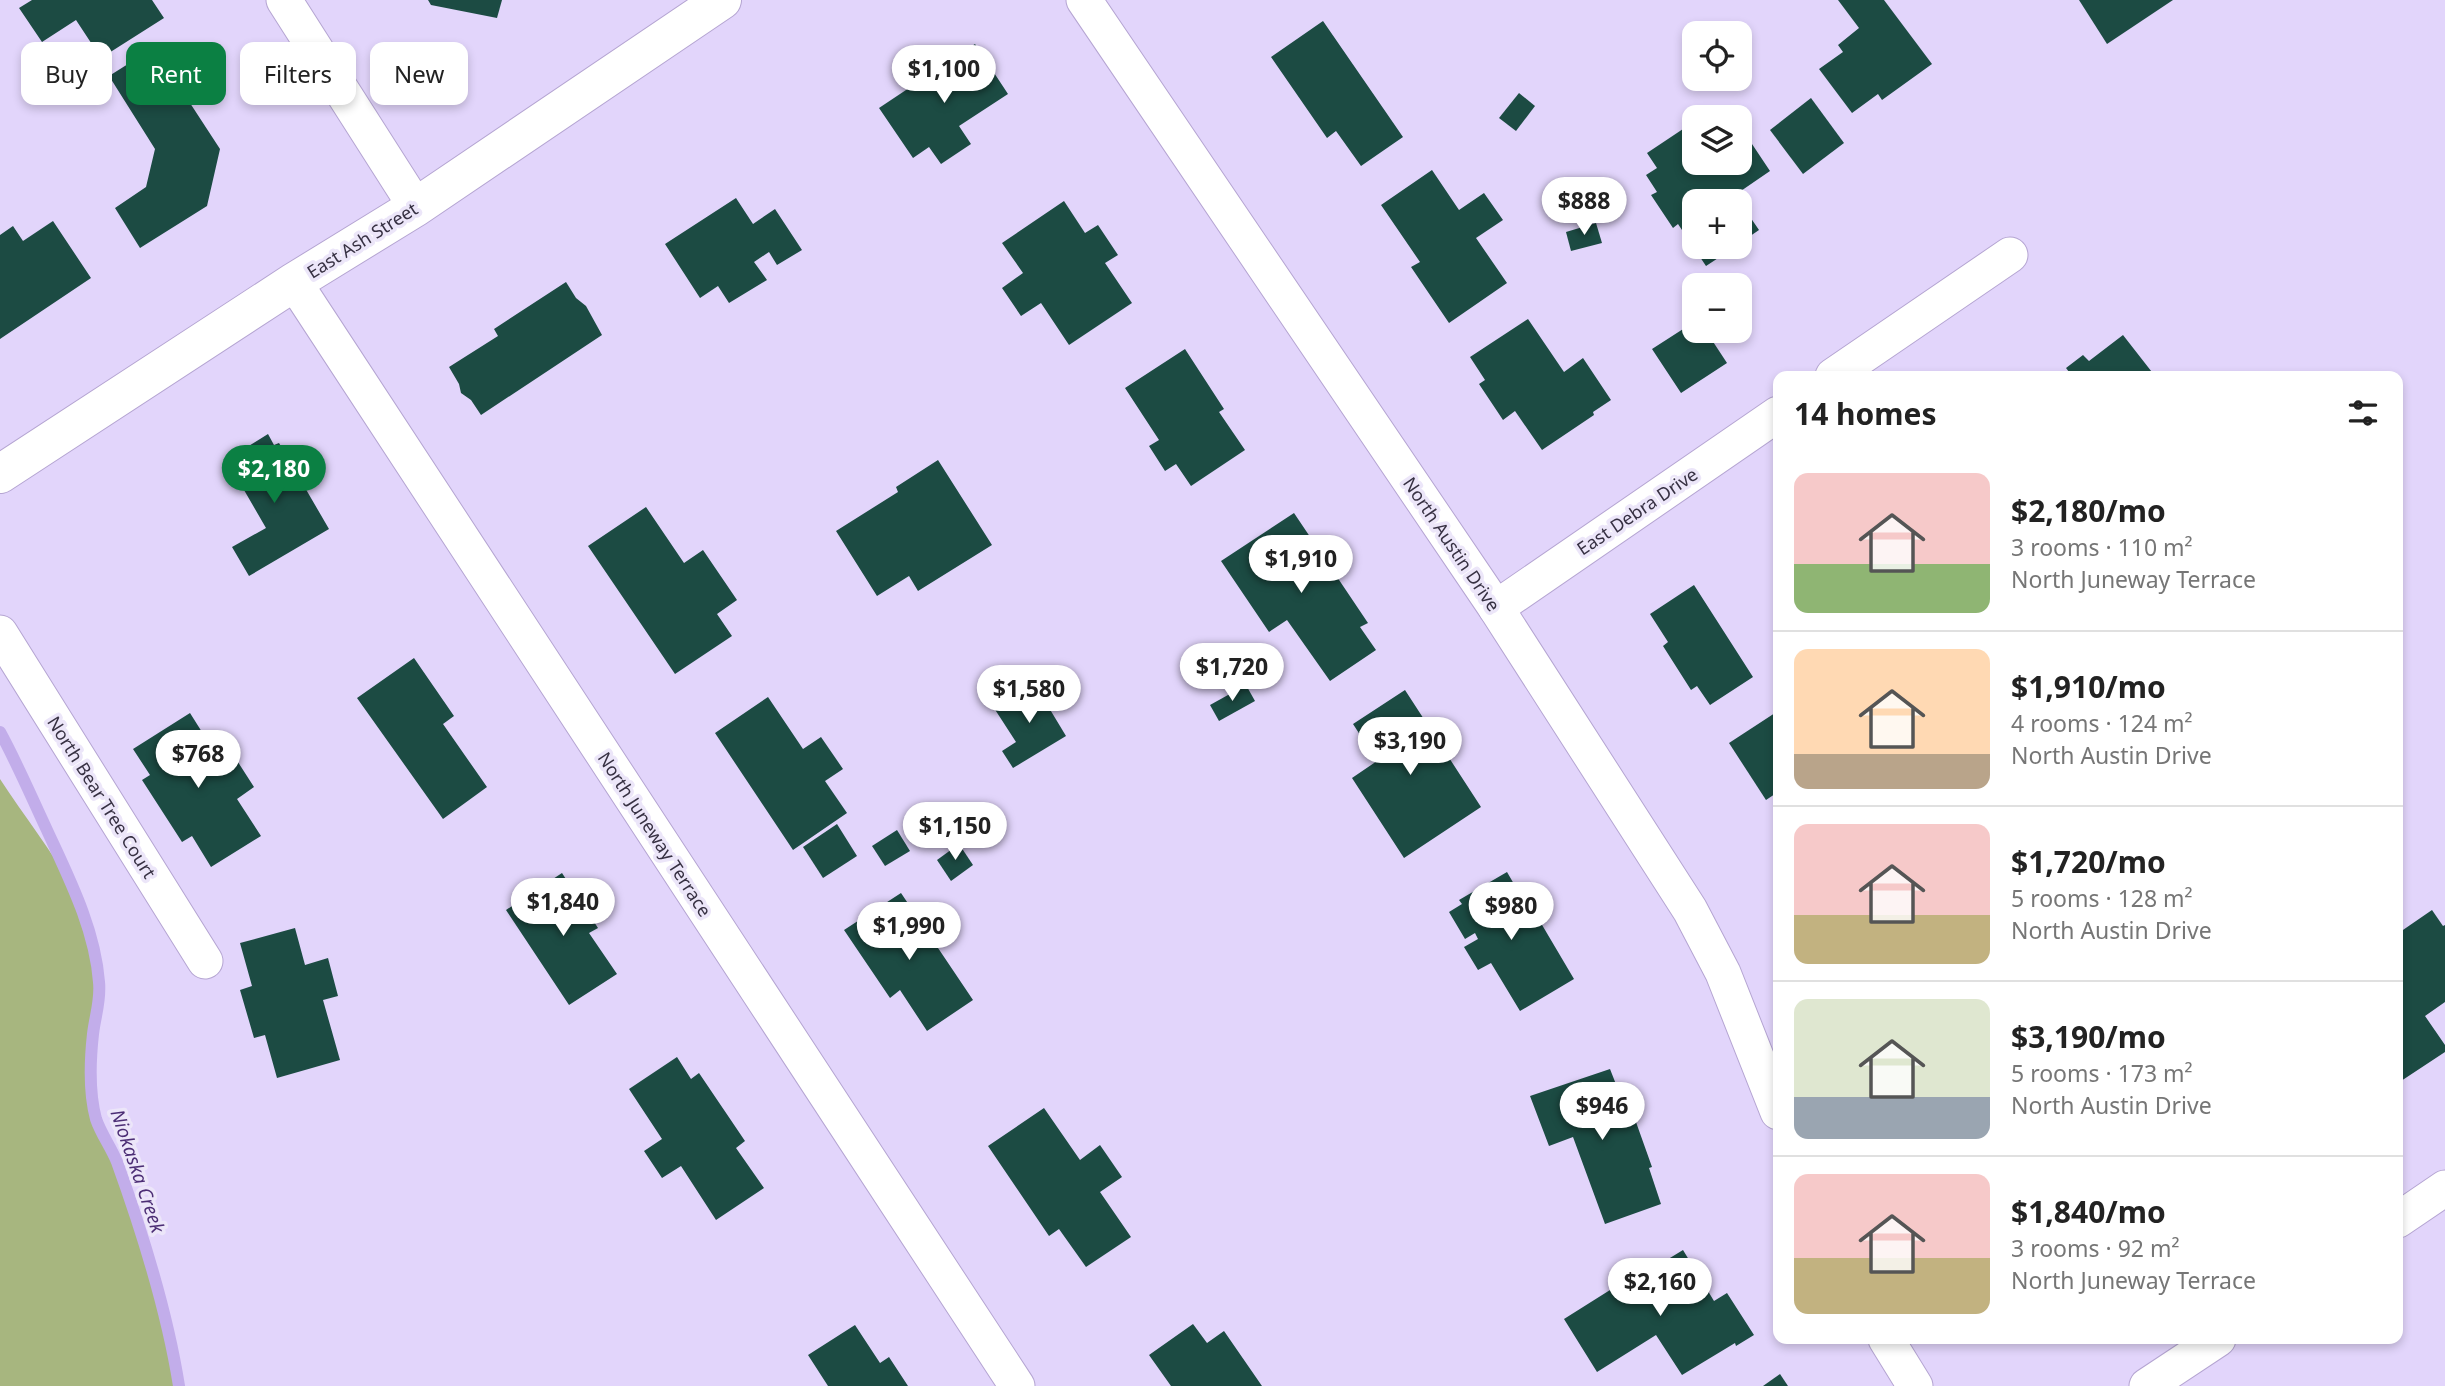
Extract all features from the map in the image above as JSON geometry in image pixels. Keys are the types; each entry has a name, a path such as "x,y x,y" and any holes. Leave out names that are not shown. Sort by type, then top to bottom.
{"street":[{"path":"284,0 416,207"},
{"name":"East Ash Street","path":"0,474 294,282 416,207 722,0"},
{"name":"North Austin Drive","path":"1084,0 1496,608 1690,911 1723,973 1773,1099"},
{"path":"1840,371 2010,255"},
{"name":"North Juneway Terrace","path":"294,282 1017,1386"},
{"name":"East Debra Drive","path":"1496,608 1773,417"},
{"name":"North Bear Tree Court","path":"0,632 205,961"},
{"path":"2403,1217 2445,1188"},
{"path":"1889,1344 1915,1386"},
{"path":"2147,1386 2210,1344"}],"green space":[{"path":"0,779 74,890 86,923 99,987 92,1102 98,1124 117,1161 145,1244 168,1329 179,1386 0,1386"}],"building":[{"path":"32,0 152,0 164,18 112,51 112,42 90,42 76,20 42,42 19,8"},
{"path":"428,0 502,0 497,18 431,5"},
{"path":"1838,0 1884,0 1932,64 1882,100 1878,94 1852,113 1819,69 1843,52 1838,45 1859,28"},
{"path":"2079,0 2173,0 2107,44"},
{"path":"1323,21 1403,137 1361,166 1336,131 1327,138 1271,57"},
{"path":"975,44 1008,94 959,126 971,144 941,164 929,147 913,158 879,108"},
{"path":"126,65 126,103 112,81 112,74"},
{"path":"1519,93 1535,106 1516,131 1499,118"},
{"path":"1811,98 1844,143 1803,174 1770,130"},
{"path":"127,105 191,105 220,149 207,206 140,248 115,208 146,187 155,149"},
{"path":"1682,130 1682,175 1752,175 1752,144 1770,171 1744,189 1682,189 1682,230 1678,224 1673,228 1651,195 1657,192 1646,175 1657,168 1647,153"},
{"path":"1432,170 1459,210 1484,193 1503,220 1476,238 1507,283 1449,323 1411,267 1420,262 1381,205"},
{"path":"736,198 753,224 775,209 802,250 777,265 769,252 754,262 767,280 729,303 718,286 700,298 665,244"},
{"path":"1064,201 1085,233 1098,225 1118,255 1105,263 1132,303 1069,345 1041,303 1021,316 1002,288 1023,273 1002,243"},
{"path":"1752,220 1759,230 1752,235"},
{"path":"53,221 91,278 0,339 0,235 13,226 23,241"},
{"path":"1596,223 1602,243 1571,251 1566,232"},
{"path":"1701,259 1717,259 1706,266"},
{"path":"566,282 576,298 586,306 602,335 481,415 471,400 461,393 449,367 498,336 494,329"},
{"path":"1528,319 1564,372 1583,358 1611,400 1593,412 1594,415 1542,450 1515,411 1503,420 1479,384 1485,380 1470,357"},
{"path":"1682,330 1682,343 1714,343 1727,363 1681,393 1652,349"},
{"path":"2123,335 2151,371 2068,371 2066,368 2083,355 2089,361"},
{"path":"1185,349 1224,409 1219,412 1245,450 1191,486 1176,464 1165,471 1149,446 1159,440 1125,388"},
{"path":"268,434 274,445 279,443 329,529 249,576 232,547 266,528 233,471 238,467 231,457"},
{"path":"938,460 992,545 918,591 909,576 877,596 836,531 898,492 896,487"},
{"path":"646,507 684,563 703,550 737,600 717,614 732,636 675,674 588,546"},
{"path":"1294,513 1368,623 1360,627 1376,650 1330,681 1287,620 1269,632 1221,561"},
{"path":"1694,585 1753,677 1710,705 1697,686 1691,690 1663,646 1668,642 1650,614"},
{"path":"414,658 454,716 443,724 487,787 443,819 357,698"},
{"path":"1034,683 1066,736 1013,768 1002,751 1016,742 994,708"},
{"path":"1246,685 1255,701 1219,721 1210,705"},
{"path":"1405,690 1481,807 1404,858 1352,778 1377,761 1353,724"},
{"path":"768,697 803,749 821,737 843,769 825,781 847,813 793,850 715,733"},
{"path":"190,713 224,767 236,759 254,787 237,799 261,836 211,867 192,836 182,842 142,780 150,775 133,749"},
{"path":"1773,714 1773,795 1766,800 1729,743"},
{"path":"837,824 857,856 823,878 803,847"},
{"path":"897,830 910,851 885,866 872,846"},
{"path":"959,844 973,865 951,881 937,860"},
{"path":"1507,872 1574,979 1520,1011 1491,963 1478,970 1464,947 1478,939 1475,933 1465,939 1449,912 1462,904 1459,900"},
{"path":"562,873 598,928 589,933 617,974 569,1005 506,910"},
{"path":"901,893 973,1000 927,1031 900,990 890,998 844,930"},
{"path":"2432,910 2443,926 2445,925 2445,1002 2425,1016 2445,1045 2445,1052 2403,1080 2403,930"},
{"path":"295,928 305,965 328,958 338,996 323,1000 340,1060 277,1078 265,1035 254,1038 240,990 252,986 240,943"},
{"path":"677,1057 691,1079 699,1073 745,1141 736,1148 764,1188 716,1220 681,1166 662,1178 644,1151 662,1139 629,1089"},
{"path":"1610,1069 1621,1097 1626,1094 1652,1167 1649,1168 1661,1204 1605,1224 1573,1137 1549,1146 1530,1096"},
{"path":"1044,1108 1080,1160 1100,1145 1122,1177 1100,1192 1131,1237 1086,1267 1059,1229 1049,1236 988,1146"},
{"path":"1683,1250 1714,1301 1727,1293 1754,1335 1736,1346 1735,1343 1682,1375 1656,1335 1597,1372 1564,1319 1645,1268 1647,1272"},
{"path":"1193,1324 1207,1343 1224,1331 1262,1386 1171,1386 1149,1355"},
{"path":"855,1325 880,1363 889,1357 908,1386 828,1386 808,1355"},
{"path":"1780,1374 1788,1386 1763,1386"}],"waterway":[{"name":"Niokaska Creek","path":"0,732 71,884 92,942 99,989 91,1055 94,1109 98,1125 117,1162 145,1244 168,1329 179,1386"}]}
